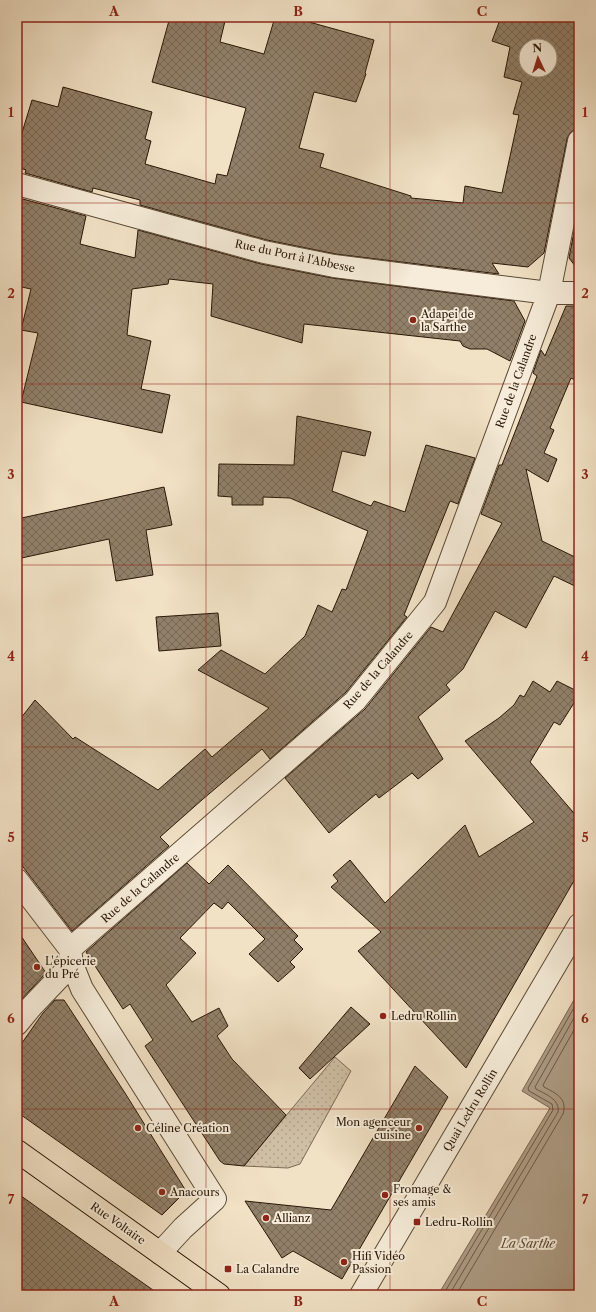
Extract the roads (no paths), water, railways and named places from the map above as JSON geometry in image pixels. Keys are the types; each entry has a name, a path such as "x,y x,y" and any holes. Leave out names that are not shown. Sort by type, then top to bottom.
{"main road":[{"name":"Rue Voltaire","path":"17,1151 219,1295"}],"street":[{"name":"Rue de la Calandre","path":"17,1024 71,957 355,701 435,602 549,293 579,141"},
{"name":"Rue du Port à l'Abbesse","path":"17,184 264,252 334,266 549,293 579,294"},
{"path":"17,880 71,957 82,989 215,1199 182,1228 160,1253"},
{"name":"Quai Ledru Rollin","path":"361,1295 579,925"}],"water":[{"name":"La Sarthe","path":"579,991 579,1295 438,1295 550,1108 522,1091"}],"place":[{"name":"Adapei de la Sarthe","path":"413,320"},
{"name":"L'épicerie du Pré","path":"37,967"},
{"name":"Ledru Rollin","path":"383,1016"},
{"name":"Céline Création","path":"138,1128"},
{"name":"Mon agenceur cuisine","path":"419,1128"},
{"name":"Anacours","path":"162,1192"},
{"name":"Fromage & ses amis","path":"385,1195"},
{"name":"Allianz","path":"266,1218"},
{"name":"Ledru-Rollin","path":"417,1222"},
{"name":"Hifi Vidéo Passion","path":"344,1262"},
{"name":"La Calandre","path":"228,1269"}]}
